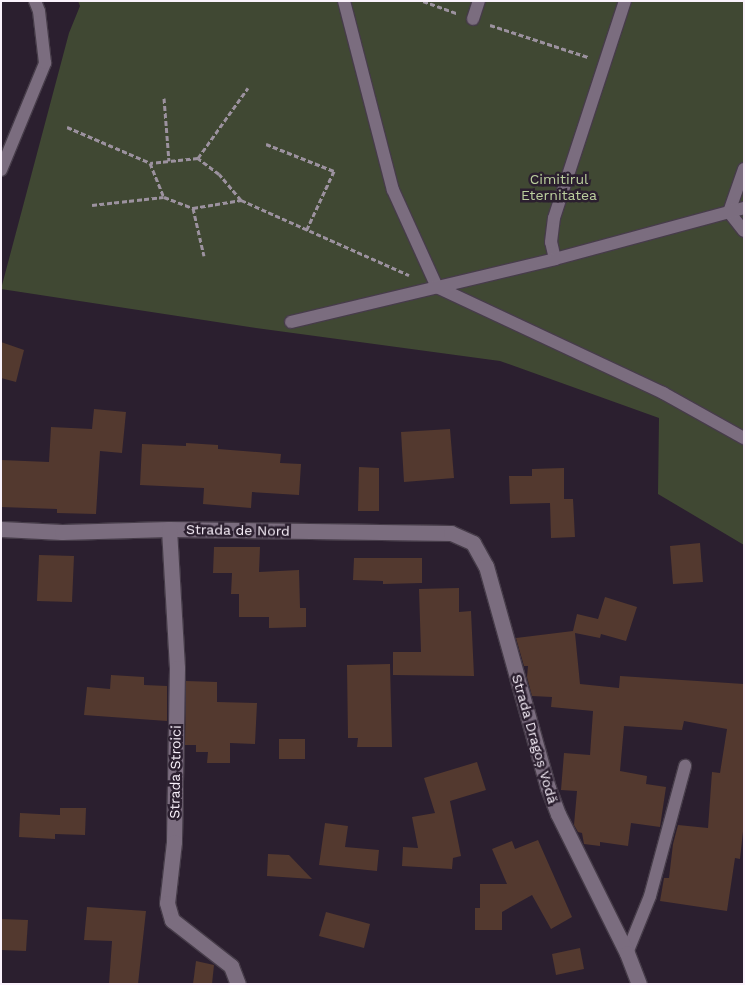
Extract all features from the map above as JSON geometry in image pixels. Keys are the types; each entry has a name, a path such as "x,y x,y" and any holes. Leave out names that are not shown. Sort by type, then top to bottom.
{"street":[{"name":"Strada de Nord","path":"1,529 62,532 169,529 451,533 473,543"},
{"name":"Strada Stroici","path":"169,529 177,668 174,842 167,902 172,920 231,966 238,984"},
{"name":"Strada Dragoș Vodă","path":"473,543 486,566 554,806 627,953 639,984"}],"lane":[{"path":"1,170 45,63 39,11 35,1"},
{"path":"344,1 393,190 437,287 662,393 744,438"},
{"path":"473,19 479,1"},
{"path":"555,259 551,242 554,218 625,1"},
{"path":"729,212 744,169"},
{"path":"291,322 555,259 744,208"},
{"path":"729,212 744,231"},
{"path":"627,953 650,896 685,766"}],"path":[{"path":"423,1 606,63"},
{"path":"198,158 248,88"},
{"path":"164,98 169,161"},
{"path":"67,127 150,163 198,158 219,174 241,200 306,231 437,287"},
{"path":"266,144 334,171 306,231"},
{"path":"150,163 164,196"},
{"path":"92,205 164,196 193,208 241,200"},
{"path":"193,208 204,256"}],"green space":[{"name":"Cimitirul Eternitatea","path":"78,1 744,1 744,545 658,494 659,418 500,361 256,328 1,289 69,33 80,6"}],"building":[{"path":"1,342 24,350 16,382 1,378"},
{"path":"94,409 126,412 122,453 100,451 96,514 57,513 57,509 1,507 1,460 49,462 51,427 92,429"},
{"path":"450,429 454,478 404,482 401,432"},
{"path":"186,443 218,445 218,449 281,454 280,463 301,464 299,495 252,492 251,508 203,504 204,488 140,485 142,444 186,446"},
{"path":"359,467 379,468 379,511 358,511"},
{"path":"564,468 564,499 573,499 575,537 551,538 550,503 510,504 509,476 532,476 532,469"},
{"path":"700,543 703,582 673,584 670,546"},
{"path":"214,547 260,547 259,572 299,570 300,608 306,608 306,627 269,628 269,617 239,617 239,594 231,594 232,573 213,573"},
{"path":"39,555 74,556 72,602 37,601"},
{"path":"354,558 422,558 422,583 383,584 383,581 353,580"},
{"path":"459,588 459,612 471,611 474,676 393,675 393,652 421,652 419,589"},
{"path":"605,597 637,607 626,641 601,634 600,638 575,633 580,684 619,688 620,676 744,684 744,822 740,859 735,858 727,911 660,901 664,878 669,878 673,844 678,825 708,828 712,772 720,773 727,729 684,721 682,730 624,726 620,771 647,776 646,784 666,787 660,827 631,823 628,846 600,842 600,846 584,844 582,833 578,832 574,825 577,791 561,790 564,753 590,755 593,711 551,707 552,697 532,696 527,677 528,666 524,666 516,638 573,631 577,614 598,619"},
{"path":"390,664 392,747 357,747 358,738 348,738 347,665"},
{"path":"111,675 144,677 144,685 167,686 167,721 84,715 87,687 110,689"},
{"path":"186,681 217,682 217,702 257,703 255,744 230,743 230,763 207,763 208,752 196,752 196,745 185,745"},
{"path":"279,739 305,739 305,759 279,759"},
{"path":"477,762 486,790 450,801 461,856 453,858 452,869 402,866 403,847 418,848 412,817 435,813 424,778"},
{"path":"60,808 86,808 85,835 55,834 55,839 19,837 20,813 60,815"},
{"path":"325,823 348,826 345,847 379,850 377,871 319,865"},
{"path":"538,840 572,917 551,929 532,895 502,912 502,930 475,930 475,908 480,908 480,884 507,884 492,849 512,841 515,849"},
{"path":"268,854 289,855 312,879 267,876"},
{"path":"87,907 146,911 138,984 109,984 112,941 84,940"},
{"path":"326,912 370,924 364,948 319,936"},
{"path":"1,919 28,920 26,951 1,950"},
{"path":"580,948 584,969 556,975 552,954"},
{"path":"196,961 214,965 212,984 193,984"}]}
